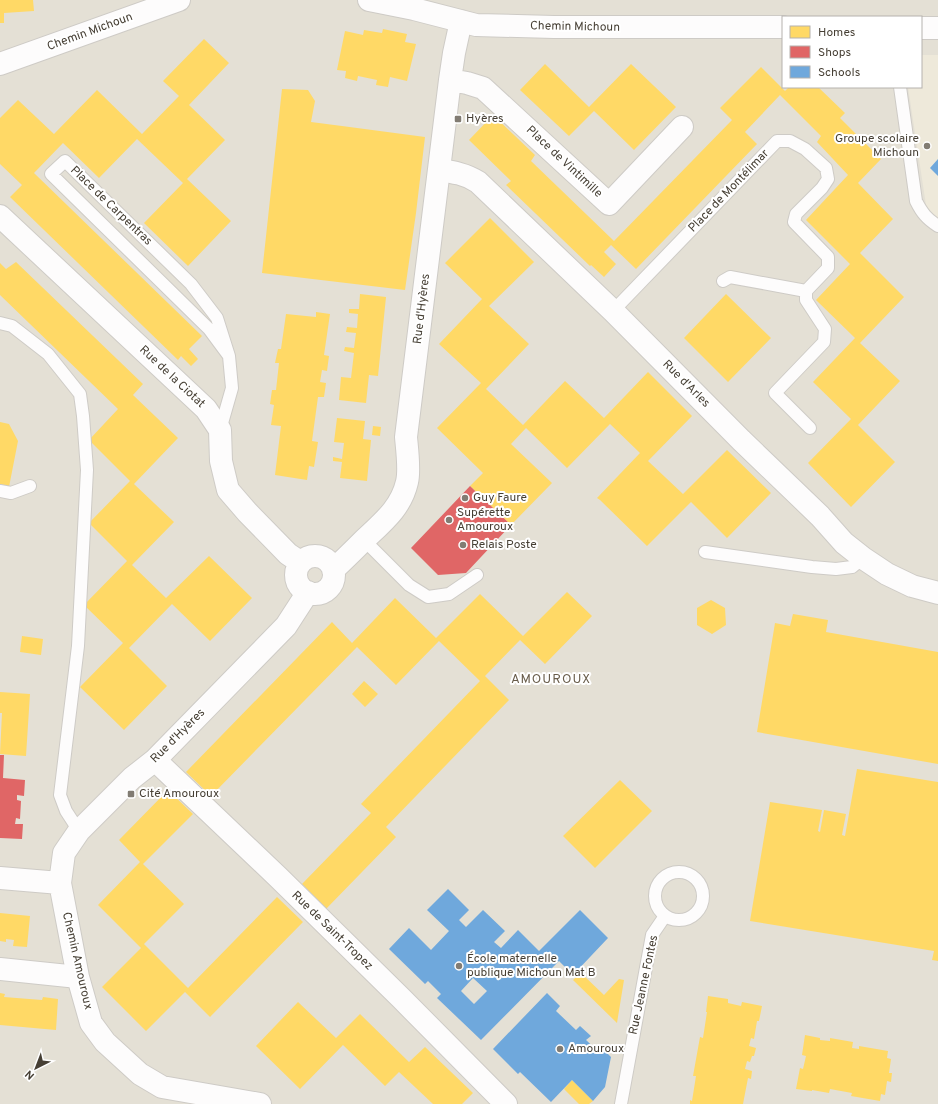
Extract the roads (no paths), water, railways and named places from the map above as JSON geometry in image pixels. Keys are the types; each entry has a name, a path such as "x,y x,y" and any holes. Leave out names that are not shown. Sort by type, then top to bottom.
{"street":[{"name":"Chemin Michoun","path":"0,64 179,0"},
{"name":"Chemin Michoun","path":"369,0 414,8 438,8 461,21 476,25 554,28 782,27"},
{"name":"Rue d'Hyères","path":"333,570 392,514 402,498 408,481 406,436 450,80 461,21"},
{"path":"922,28 938,28"},
{"name":"Place de Vintimille","path":"450,80 483,88 609,204 682,127"},
{"name":"Rue d'Arles","path":"439,170 470,177 478,182 613,311 741,440 820,516 844,543 887,574 912,586 938,593"},
{"name":"Rue de la Ciotat","path":"0,216 206,409 220,430"},
{"path":"220,430 221,461 228,490 288,554 300,562"},
{"path":"310,556 322,557 327,560 333,570 333,580 323,592 313,594 303,590 296,579 297,567 300,562 310,556"},
{"name":"Rue d'Hyères","path":"60,883 64,853 79,831 132,778 155,760 286,626 308,592"},
{"name":"Rue de Saint-Tropez","path":"155,760 346,944 506,1104"},
{"path":"0,878 60,883"},
{"name":"Chemin Amouroux","path":"60,883 78,977 91,1023 105,1042 140,1074 162,1087 260,1104"},
{"path":"0,969 78,977"}],"lane":[{"path":"900,88 916,201 921,211 929,221 938,226"},
{"name":"Place de Montélimar","path":"613,311 776,141 790,141 805,149 826,168 828,179 822,188 796,214 794,222 828,257 828,268 806,291"},
{"name":"Place de Carpentras","path":"220,430 232,388 229,356 217,318 191,284 65,161 51,174 209,329 229,356"},
{"path":"723,280 730,277 806,291 806,300 825,329 824,342 775,393 810,428"},
{"path":"0,323 12,326 48,354 80,394 88,470 78,646 60,795 66,811 79,831"},
{"path":"0,491 11,493 30,486"},
{"path":"364,540 409,585 428,597 449,594 478,575"},
{"path":"705,552 836,569 852,567 863,558"},
{"name":"Rue Jeanne Fontes","path":"621,1104 652,935 665,916"}],"place":[{"name":"Hyères","path":"458,119"},
{"name":"Groupe scolaire Michoun","path":"927,146"},
{"name":"Guy Faure","path":"465,498"},
{"name":"Supérette Amouroux","path":"449,520"},
{"name":"Relais Poste","path":"463,545"},
{"name":"Cité Amouroux","path":"131,794"},
{"name":"École maternelle publique Michoun Mat B","path":"459,966"},
{"name":"Amouroux","path":"560,1049"}],"district":[{"name":"AMOUROUX","path":"551,680"}]}
